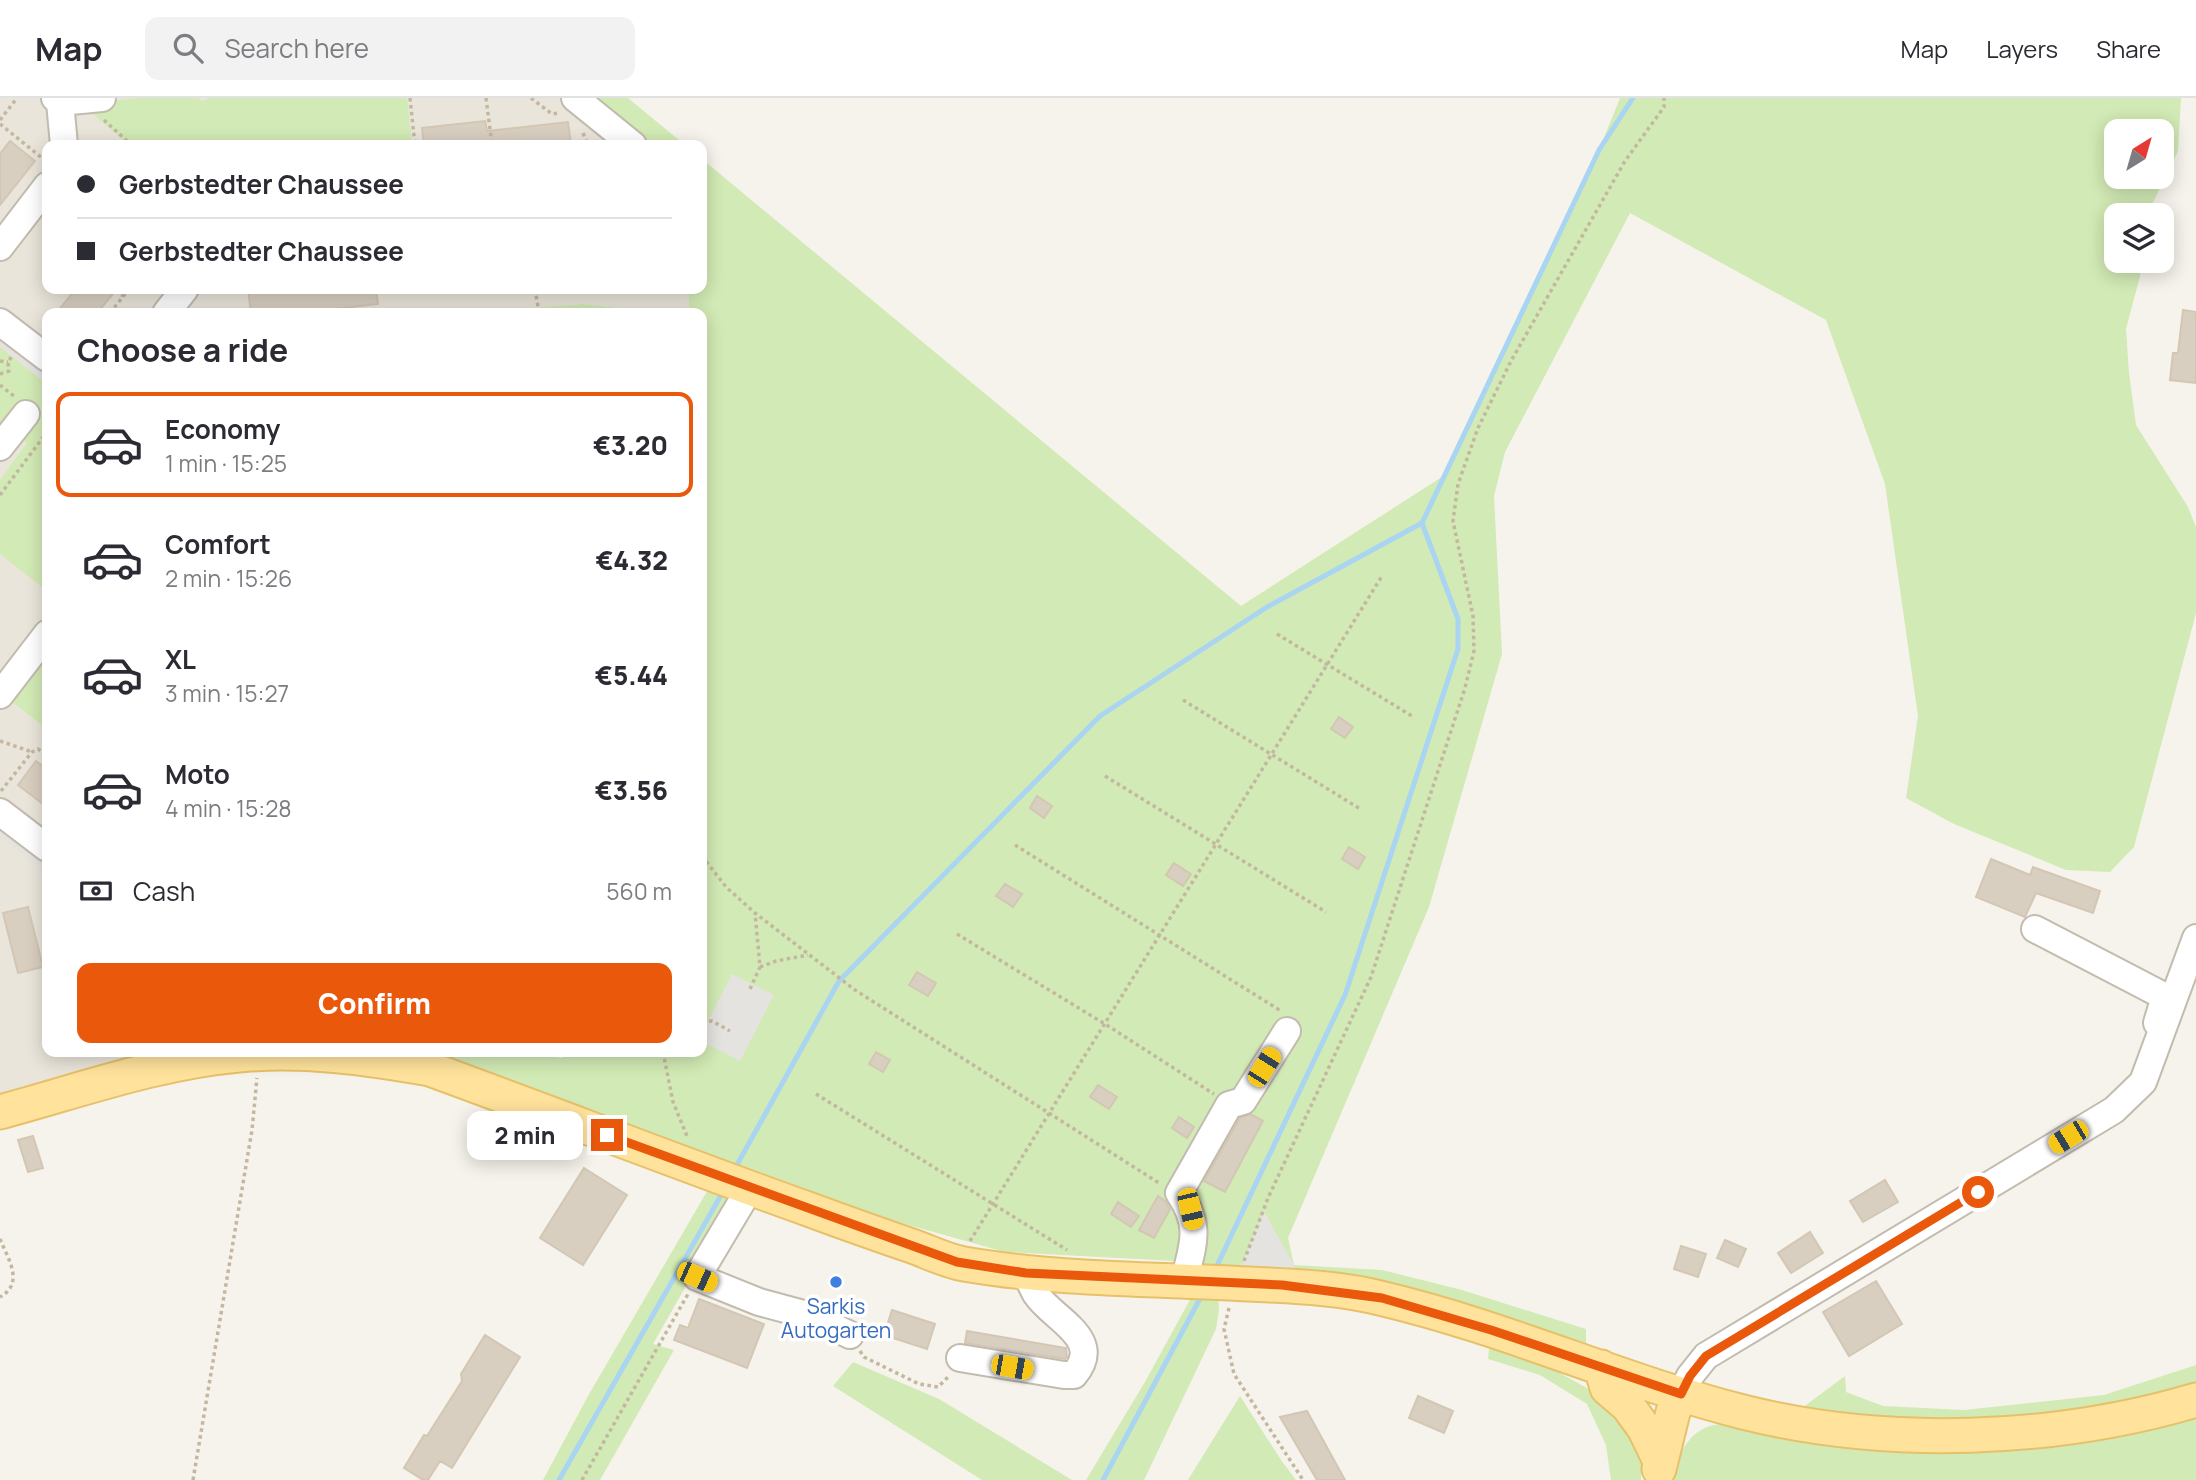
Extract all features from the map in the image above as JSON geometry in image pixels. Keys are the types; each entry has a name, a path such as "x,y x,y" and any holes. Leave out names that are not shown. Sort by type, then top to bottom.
{"main road":[{"path":"0,1112 168,1066 226,1057"},
{"path":"355,1057 430,1069 735,1183 957,1262 1026,1273 1314,1288 1382,1298 1491,1330 1746,1413 1826,1427 1940,1435 1995,1434 2065,1428 2143,1414 2196,1400"},
{"path":"1601,1367 1607,1388 1628,1406 1644,1428 1659,1471"},
{"path":"1659,1471 1673,1412 1681,1394"}],"street":[{"path":"575,98 622,140"},
{"path":"65,140 75,99"},
{"path":"0,247 42,192"},
{"path":"170,308 181,294"},
{"path":"0,322 42,354"},
{"path":"0,447 26,414"},
{"path":"0,695 42,640"},
{"path":"0,812 42,844"},
{"path":"2035,929 2160,994 2163,1003 2150,1044 2143,1082"},
{"path":"1681,1394 1690,1376 1706,1356 2114,1110 2143,1082 2196,938"},
{"path":"1210,1282 1190,1209 1180,1193 1229,1105 1243,1101 1287,1031"},
{"path":"735,1183 697,1277 760,1302 811,1316 850,1335"},
{"path":"960,1358 1064,1375 1074,1374 1083,1364 1083,1345 1069,1326 1037,1295 1026,1273"}],"path":[{"path":"17,98 0,122 42,158"},
{"path":"410,98 414,140"},
{"path":"486,98 491,140"},
{"path":"1303,1480 1234,1374 1210,1282 1268,1198 1371,978 1465,688 1474,651 1473,616 1453,521 1458,484 1478,428 1511,361 1625,161 1664,107 1664,98"},
{"path":"75,99 126,140"},
{"path":"114,308 123,296 121,294"},
{"path":"0,361 8,362 10,368 7,374 0,374"},
{"path":"0,495 42,439"},
{"path":"957,1262 1382,576"},
{"path":"1277,634 1412,716"},
{"path":"1183,700 1362,810"},
{"path":"0,741 32,751"},
{"path":"0,793 32,751 38,749 42,752"},
{"path":"1105,776 1326,912"},
{"path":"1015,845 1294,1019 1287,1031"},
{"path":"707,862 726,887 755,913 851,987 1157,1182 1180,1193"},
{"path":"750,989 760,967 755,913"},
{"path":"957,934 1105,1024 1229,1105"},
{"path":"760,967 776,961 808,956"},
{"path":"707,1022 712,1021 730,1031"},
{"path":"193,1480 252,1130 245,1057"},
{"path":"664,1057 673,1102 687,1136"},
{"path":"816,1094 1072,1253"},
{"path":"0,1239 15,1274 13,1284 5,1295 0,1297"},
{"path":"582,1480 697,1277"},
{"path":"850,1335 864,1357 919,1384 938,1387 949,1376 960,1358"}],"shaded area":[{"path":"0,98 588,98 642,140 42,140 42,294 689,294 689,308 619,308 583,304 527,308 42,308 42,1057 160,1057 0,1097"},
{"path":"0,326 42,358 42,380 0,347"},
{"path":"0,820 42,852 42,869 0,837"},
{"path":"732,974 774,995 740,1061 707,1044 707,1023"},
{"path":"1264,1211 1296,1269 1241,1267"}],"green space":[{"path":"139,98 198,98 202,101 209,98 407,98 411,140 123,140 81,104"},
{"path":"588,98 628,98 679,140 642,140"},
{"path":"1620,98 2181,98 2178,151 2174,159 2174,119 2104,119 2104,189 2160,189 2153,203 2104,203 2104,273 2140,273 2126,329 2136,425 2188,507 2196,527 2196,613 2134,847 2110,872 2066,870 1954,824 1906,798 1918,716 1885,484 1826,320 1630,213 1505,452 1494,496 1502,654 1429,907 1288,1238 1294,1265 1382,1270 1462,1290 1586,1329 1586,1344 1421,1296 1195,1271 1194,1262 1005,1252 891,1220 749,1168 726,1164 379,1057 707,1057 707,308 689,308 689,294 707,294 707,163 1241,606 1448,473 1599,150"},
{"path":"583,304 619,308 527,308"},
{"path":"0,347 42,380 42,587 0,554 0,480 27,443 0,423"},
{"path":"42,650 42,725 6,697"},
{"path":"709,1188 735,1200 653,1344 674,1350 600,1480 543,1480 588,1396"},
{"path":"1192,1296 1218,1296 1216,1329 1144,1480 1086,1480 1145,1382"},
{"path":"1490,1341 1529,1356 1603,1397 1641,1442 1641,1480 1611,1480 1606,1445 1587,1404 1540,1375 1488,1359"},
{"path":"853,1362 939,1399 1072,1480 982,1480 833,1386"},
{"path":"2196,1365 2196,1392 2107,1413 1884,1423 1802,1408 1845,1376 1846,1392 1883,1406 1964,1410 2104,1395"},
{"path":"1240,1396 1281,1460 1296,1480 1188,1480"},
{"path":"2196,1412 2196,1480 1672,1480 1677,1462 1690,1439 1705,1428 1717,1424 1737,1426"}],"building":[{"path":"485,121 487,131 568,122 570,140 423,140 422,128"},
{"path":"10,141 35,161 0,205 0,154"},
{"path":"72,294 113,294 101,308 60,308"},
{"path":"249,294 377,294 378,304 344,308 250,308"},
{"path":"2183,310 2196,312 2196,383 2170,380 2173,353 2178,353"},
{"path":"1339,717 1353,727 1345,738 1331,729"},
{"path":"36,761 42,765 42,803 18,785"},
{"path":"1037,796 1052,806 1044,818 1030,808"},
{"path":"1349,847 1365,857 1358,869 1342,859"},
{"path":"1991,859 2030,875 2033,867 2100,891 2093,913 2036,893 2025,917 1976,897"},
{"path":"1174,863 1191,874 1183,886 1166,875"},
{"path":"1005,884 1022,894 1013,907 996,896"},
{"path":"28,907 42,967 18,973 3,913"},
{"path":"917,972 936,983 928,996 909,985"},
{"path":"876,1052 890,1060 883,1072 869,1064"},
{"path":"1098,1085 1117,1097 1109,1109 1090,1097"},
{"path":"1250,1114 1263,1121 1225,1192 1204,1181 1240,1118"},
{"path":"1179,1117 1194,1127 1187,1138 1172,1128"},
{"path":"33,1136 43,1168 28,1172 18,1140"},
{"path":"584,1168 627,1195 583,1265 540,1238"},
{"path":"1885,1180 1898,1202 1863,1222 1850,1201"},
{"path":"1158,1196 1170,1209 1154,1238 1139,1230"},
{"path":"1118,1202 1139,1216 1131,1227 1111,1214"},
{"path":"1810,1232 1823,1253 1791,1273 1778,1253"},
{"path":"1725,1240 1746,1249 1738,1267 1717,1258"},
{"path":"1681,1246 1706,1254 1698,1277 1674,1269"},
{"path":"1876,1281 1902,1324 1849,1356 1823,1312"},
{"path":"699,1299 764,1324 747,1368 674,1340 680,1325 688,1328"},
{"path":"892,1310 935,1324 927,1349 884,1335"},
{"path":"967,1331 1066,1348 1067,1357 1065,1359 965,1343"},
{"path":"485,1335 520,1357 452,1468 440,1461 428,1480 423,1480 404,1468 462,1381 461,1374"},
{"path":"1418,1396 1453,1411 1444,1433 1409,1418"},
{"path":"1307,1411 1345,1480 1317,1480 1280,1417"}],"waterway":[{"path":"1214,1272 1345,995 1458,649 1458,619 1422,523 1599,150 1633,98"},
{"path":"733,1172 839,981 1100,716 1267,607 1422,523"},
{"path":"559,1480 724,1190"},
{"path":"1103,1480 1203,1293"}],"place":[{"name":"Sarkis Autogarten","path":"836,1282"}],"route":[{"path":"607,1135 957,1262 1026,1273 1282,1285 1382,1298 1491,1330 1681,1394 1690,1376 1706,1356 1978,1192"}]}
